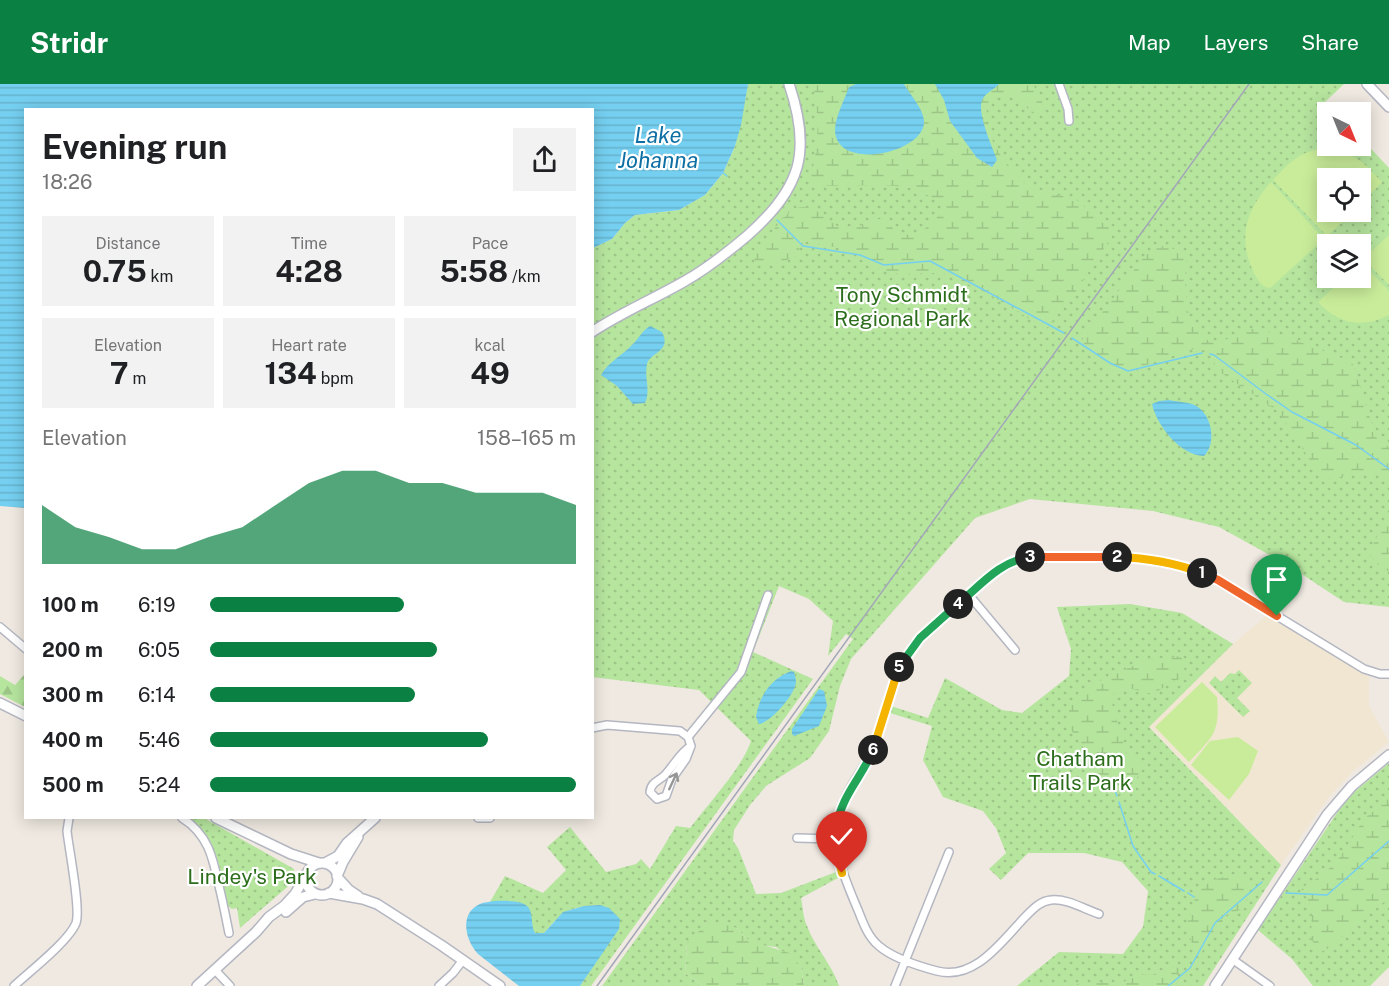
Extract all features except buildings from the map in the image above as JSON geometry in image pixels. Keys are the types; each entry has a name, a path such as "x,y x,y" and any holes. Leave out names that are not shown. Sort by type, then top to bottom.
{"street":[{"path":"594,331 620,314 686,281 737,244 776,208 794,177 800,151 800,124 789,84"},
{"path":"1059,84 1068,109 1069,121"},
{"path":"1367,84 1389,107"},
{"path":"1099,914 1064,901 1045,901 1033,909 984,959 966,970 939,972 879,946 868,932 842,873 836,839 841,807 871,754 899,666 920,638 994,573 1021,558 1039,556 1138,558 1167,562 1218,580 1364,669 1389,674"},
{"path":"688,737 741,672 768,595"},
{"path":"969,595 1016,650"},
{"path":"0,627 24,647"},
{"path":"0,703 24,715"},
{"path":"594,727 603,725 680,731 688,737 691,746 686,759 672,779 666,796 660,799 654,798 650,792 651,786 665,775 681,752 691,746"},
{"path":"1215,986 1332,808 1366,772 1389,755"},
{"path":"14,986 65,938 75,924 77,917 67,831 69,819"},
{"path":"183,819 197,829 210,849 229,933"},
{"path":"218,819 291,854 334,868 348,890 406,921 500,986"},
{"path":"197,986 256,932 269,917 284,906 310,868 338,856 347,843 374,819"},
{"path":"329,893 335,888 343,862 361,832"},
{"path":"797,838 836,839"},
{"path":"895,986 949,852"},
{"path":"291,854 299,861 306,875 307,887 315,894"},
{"path":"256,932 285,914 303,897 329,893 363,898"},
{"path":"1232,959 1270,986"},
{"path":"439,986 463,960"},
{"path":"215,970 230,986"}],"shaded area":[{"path":"1267,615 1369,677 1369,706 1389,742 1352,772 1328,798 1281,865 1149,726 1233,644"}],"green space":[{"name":"Tony Schmidt Regional Park","path":"748,84 1344,84 1325,102 1317,102 1317,156 1371,156 1371,149 1389,168 1389,607 1344,602 1288,565 1219,527 1153,511 1030,499 975,518 851,659 840,686 829,731 810,758 766,786 734,830 733,841 738,848 756,894 781,893 836,872 838,878 801,898 810,934 839,986 804,986 801,967 776,947 748,940 737,928 687,943 685,973 703,986 602,986 853,639 846,634 828,656 833,621 809,599 779,586 753,652 813,679 591,986 580,986 601,953 600,905 568,911 544,933 535,934 531,927 490,902 505,876 543,893 566,870 547,847 570,827 606,872 636,864 641,859 650,869 676,826 690,828 724,786 747,752 751,741 699,690 594,677 594,248 612,239 635,215 679,210 705,195 723,173 735,146"},
{"path":"813,84 1033,84 1043,108 1037,114 1033,114 1017,98 1007,94 987,107 986,122 990,136 1002,158 1027,186 1077,200 1099,221 1116,230 1074,294 1046,329 987,293 943,273 898,274 877,268 852,251 806,241 800,246 798,255 788,259 770,264 754,261 755,256 780,222 797,208 816,210 842,228 852,228 880,219 886,221 896,231 909,235 928,226 942,211 942,205 936,199 908,187 811,186 809,184 815,158 817,134 817,111"},
{"path":"1317,150 1317,156 1352,156 1368,168 1317,168 1317,222 1342,222 1329,234 1325,234 1273,180 1296,158"},
{"path":"1371,171 1382,182 1371,194"},
{"path":"1271,182 1319,234 1317,234 1317,245 1270,288 1258,281 1246,248 1245,236 1250,214"},
{"path":"1389,235 1389,285 1371,267 1371,252"},
{"path":"1157,245 1187,252 1187,306 1196,330 1205,339 1218,344 1247,328 1283,335 1352,362 1377,439 1389,447 1389,488 1388,481 1379,472 1322,479 1279,412 1217,370 1210,351 1192,349 1120,374 1094,361 1082,340 1143,258"},
{"path":"1371,272 1389,291 1389,315 1369,322 1351,322 1334,315 1318,302 1333,288 1371,288"},
{"path":"1389,509 1389,571 1383,570 1369,554"},
{"name":"Chatham Trails Park","path":"1130,604 1182,613 1233,644 1149,727 1281,865 1203,986 1017,986 1059,952 1123,954 1143,927 1148,891 1122,862 1084,853 1028,853 1001,880 989,869 1006,853 996,828 983,811 943,797 923,760 932,726 890,713 891,706 928,718 945,678 1002,710 1022,713 1069,676 1071,649 1057,607"},
{"path":"1181,656 1186,675 1152,694 1125,687 1110,696 1127,756 1138,755 1141,762 1137,780 1097,793 1085,750 1069,727 1069,707 1082,689 1146,660"},
{"path":"1239,670 1252,683 1237,698 1250,711 1243,717 1209,683 1215,676 1221,682 1230,673 1235,674"},
{"path":"24,675 24,706 0,694 0,676 15,685"},
{"path":"1202,682 1217,697 1216,727 1209,740 1189,762 1155,727"},
{"path":"1238,737 1258,751 1249,774 1229,800 1191,765 1210,741"},
{"path":"1389,763 1389,967 1370,986 1313,986 1292,959 1258,930 1339,810 1353,793"},
{"path":"1389,798 1389,898 1319,953 1311,938 1312,907 1301,888 1323,875 1340,857 1364,819"},
{"name":"Lindey's Park","path":"189,819 206,819 294,869 293,882 240,928 237,908 232,909 228,906 217,857 206,835"},
{"path":"1234,875 1252,883 1245,908 1224,916 1202,952 1194,952 1187,924 1198,889 1216,879"},
{"path":"720,922 737,928 748,940 789,953 801,967 804,986 703,986 685,973 687,943 702,928"},
{"path":"1175,966 1181,969 1171,986 1075,986 1079,983 1123,982 1143,974 1160,975"}],"water":[{"name":"Lake Johanna","path":"0,84 748,84 735,146 723,173 705,195 679,210 635,215 612,239 594,248 594,108 24,108 24,508 0,506"},
{"path":"856,84 904,84 923,116 921,132 911,142 881,153 865,154 850,151 839,144 835,131 836,120 849,87"},
{"path":"935,84 999,84 984,97 981,106 986,130 997,160 992,167 977,158 950,121 944,100"},
{"path":"650,326 662,332 664,344 647,364 645,403 633,404 617,386 601,375"},
{"path":"1169,400 1195,405 1207,418 1211,438 1208,451 1204,456 1186,451 1164,430 1152,404"},
{"path":"791,671 794,672 796,682 791,694 776,713 759,724 756,717 763,695 772,684"},
{"path":"819,689 824,691 827,706 819,726 794,736 792,729"},
{"path":"514,901 528,906 535,933 544,933 563,912 584,906 600,905 609,908 620,919 619,929 580,986 519,986 478,954 467,934 467,920 473,908 482,903"}],"waterway":[{"path":"723,173 727,176"},
{"path":"777,220 803,246 860,255 884,265 930,261 1064,333"},
{"path":"1072,338 1110,363 1128,371 1202,353"},
{"path":"1210,354 1292,412 1356,445 1389,469"},
{"path":"1114,788 1117,796"},
{"path":"1119,802 1133,846 1151,872 1155,874"},
{"path":"1286,893 1327,895 1389,841"},
{"path":"1159,876 1184,891"},
{"path":"1168,986 1190,968 1215,923 1262,882"},
{"path":"1188,893 1194,897"}],"railway":[{"path":"597,986 1249,84"}],"route":[{"path":"842,873 836,839 841,807 871,754 899,666 911,647 920,638 1002,567 1021,558 1039,556 1138,558 1167,562 1218,580 1277,616"}]}
